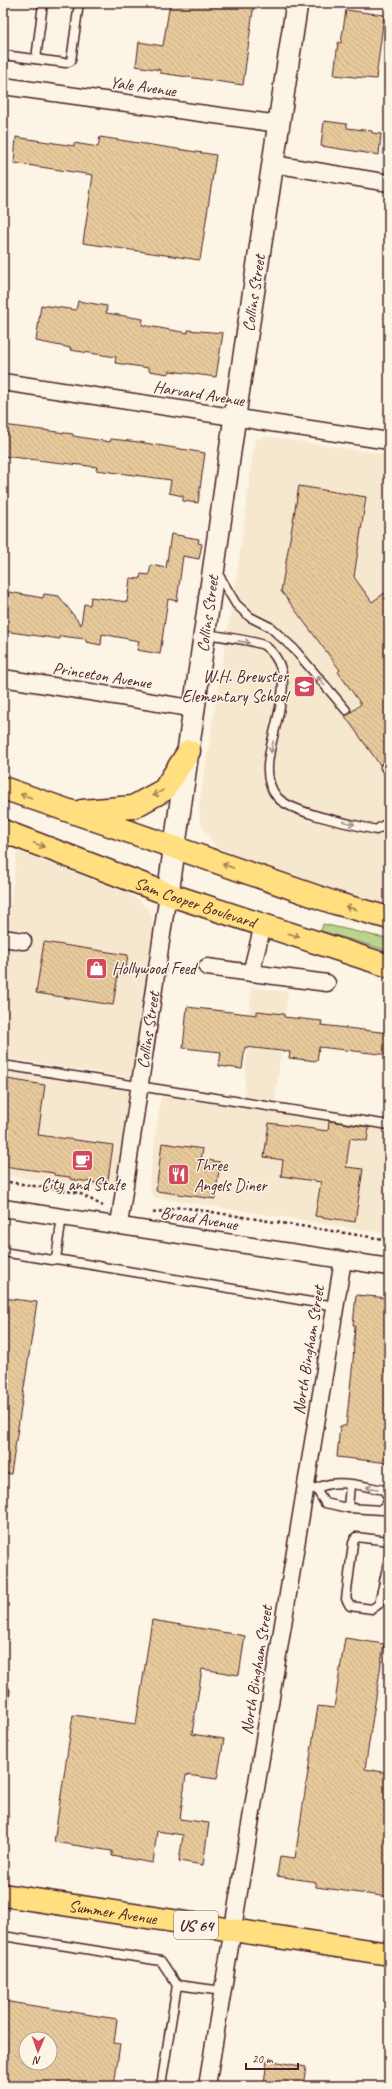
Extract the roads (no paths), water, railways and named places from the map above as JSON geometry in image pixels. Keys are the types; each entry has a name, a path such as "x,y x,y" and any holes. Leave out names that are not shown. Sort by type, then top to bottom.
{"main road":[{"path":"70,811 92,811 133,807 164,790 189,751"},
{"path":"3,788 335,903 389,918"},
{"name":"Sam Cooper Boulevard","path":"3,831 168,894 389,966"},
{"name":"Summer Avenue","path":"3,1895 389,1954"}],"street":[{"name":"Collins Street","path":"119,1225 176,847 235,417 297,3"},
{"name":"Yale Avenue","path":"3,86 279,124"},
{"path":"273,164 389,183"},
{"name":"Harvard Avenue","path":"3,382 389,441"},
{"name":"Princeton Avenue","path":"3,678 196,709"},
{"path":"251,973 263,925"},
{"path":"3,938 23,941"},
{"path":"208,967 327,983"},
{"name":"Broad Avenue","path":"3,1208 389,1267"},
{"name":"North Bingham Street","path":"207,2086 311,1489 335,1306 343,1260"}],"lane":[{"path":"36,59 43,3"},
{"path":"3,54 66,63 71,61 79,3"},
{"path":"215,568 236,604 250,617 270,627 294,649 346,710"},
{"path":"206,634 265,646 282,667 283,692 267,771 272,789 279,799 306,813 376,830 389,822"},
{"path":"3,1065 389,1125"},
{"path":"56,1259 62,1216"},
{"path":"3,1252 52,1260 56,1259 335,1306"},
{"path":"330,1484 350,1485 384,1490 389,1500 382,1510 348,1508 325,1503 311,1489 330,1484"},
{"path":"348,1508 350,1485"},
{"path":"389,1541 356,1537 353,1543 346,1599 350,1606 372,1609 379,1604 386,1592 389,1557"},
{"path":"3,1710 6,1691"},
{"path":"3,1936 161,1961 177,1985 161,2086"},
{"path":"177,1985 223,1991"}],"place":[{"name":"W.H. Brewster Elementary School","path":"304,686"},
{"name":"Hollywood Feed","path":"96,968"},
{"name":"City and State","path":"83,1160"},
{"name":"Three Angels Diner","path":"179,1175"}]}
